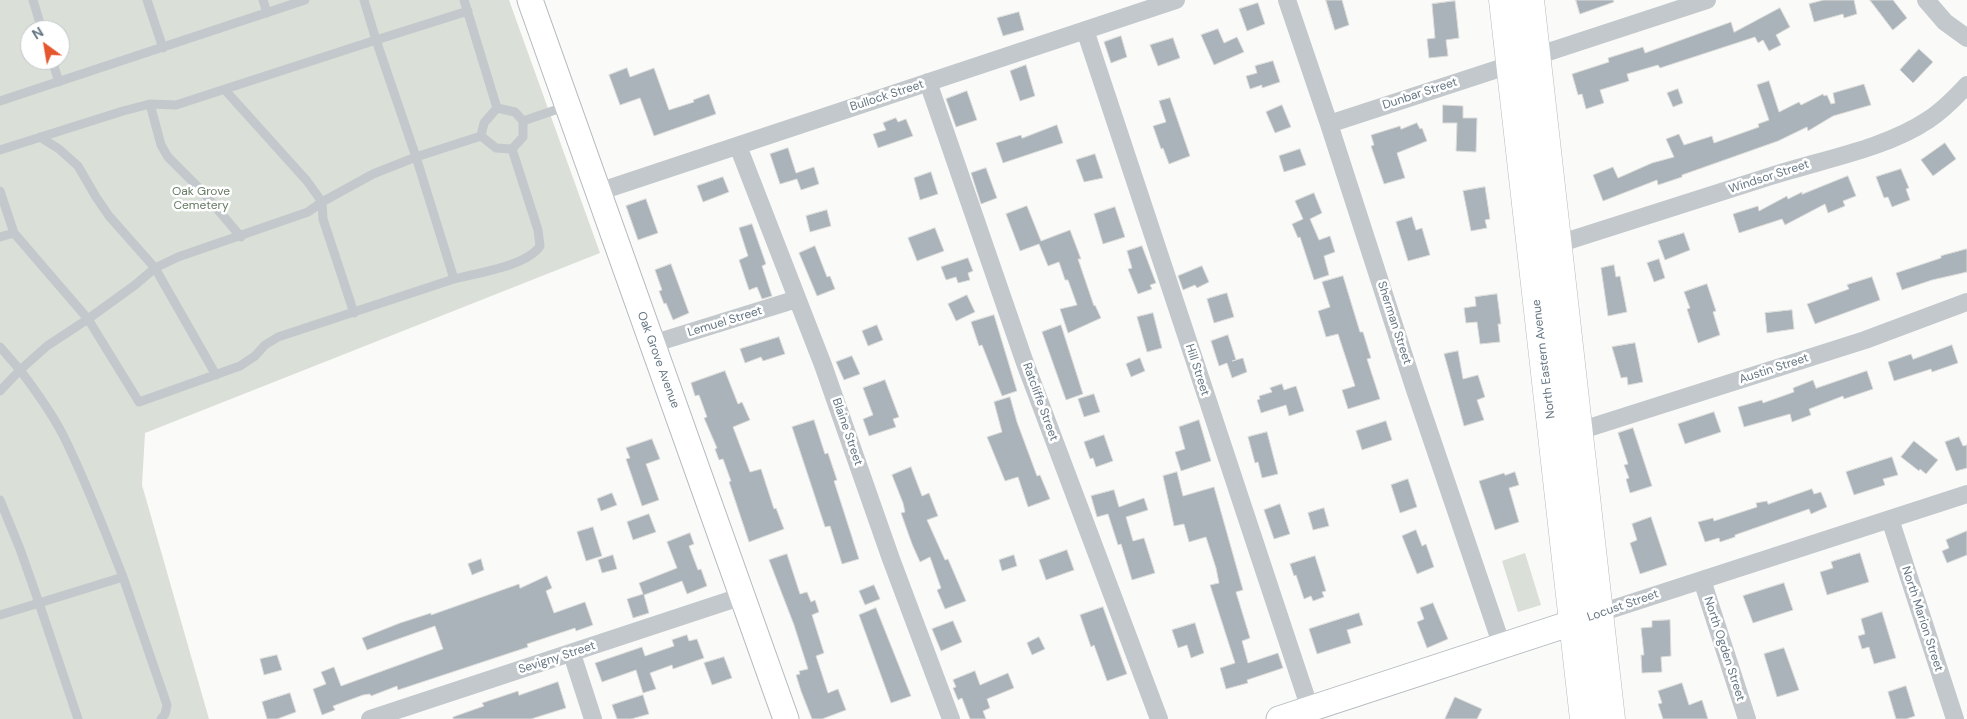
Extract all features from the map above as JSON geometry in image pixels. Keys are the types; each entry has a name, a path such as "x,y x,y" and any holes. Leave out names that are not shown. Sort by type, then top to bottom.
{"main road":[{"name":"North Eastern Avenue","path":"1503,0 1584,719"},
{"path":"1530,0 1611,719"}],"street":[{"name":"Oak Grove Avenue","path":"530,0 786,719"},
{"name":"Bullock Street","path":"598,192 1176,0"},
{"name":"Sherman Street","path":"1287,0 1414,387 1502,646"},
{"path":"1536,56 1707,0"},
{"path":"1926,0 1945,22 1967,38"},
{"name":"Hill Street","path":"1085,30 1310,709"},
{"name":"Dunbar Street","path":"1329,124 1510,65"},
{"name":"Ratcliffe Street","path":"928,82 1025,363 1158,719"},
{"name":"Windsor Street","path":"1558,244 1804,165 1862,149 1898,135 1928,120 1954,99 1967,85"},
{"name":"Blaine Street","path":"738,146 798,299 951,719"},
{"name":"Lemuel Street","path":"652,344 798,299"},
{"name":"Austin Street","path":"1579,431 1865,340 1967,302"},
{"name":"Locust Street","path":"1279,719 1967,494"},
{"name":"North Marion Street","path":"1890,519 1955,719"},
{"name":"North Ogden Street","path":"1702,580 1747,719"},
{"name":"Sevigny Street","path":"370,719 391,716 742,596"},
{"path":"572,654 594,719"}],"lane":[{"path":"33,0 39,20"},
{"path":"147,0 163,48"},
{"path":"263,0 267,13"},
{"path":"0,101 305,0"},
{"path":"364,0 454,279"},
{"path":"464,0 497,108"},
{"path":"0,150 150,104 176,105 468,10"},
{"path":"56,70 60,82"},
{"path":"225,90 307,181 322,202 323,219 354,313"},
{"path":"150,104 161,145 168,157 202,191 241,237"},
{"path":"522,121 568,106"},
{"path":"497,108 515,112 522,121 523,137 512,149"},
{"path":"481,136 484,123 497,108"},
{"path":"0,391 47,346 88,319 155,268 308,212 322,202 373,174 416,157 481,136"},
{"path":"481,136 496,148 512,149"},
{"path":"40,137 60,149 78,166 109,216 155,268 216,375"},
{"path":"0,191 14,232 88,319 139,402 240,366 255,356 265,345 278,338 454,279 516,262 536,253 540,246 538,230 512,149"},
{"path":"0,237 14,232"},
{"path":"0,347 43,401 62,434 86,485 123,577 167,705 165,714 161,719"},
{"path":"0,500 20,549 78,719"},
{"path":"0,615 123,577"}],"green space":[{"name":"Oak Grove Cemetery","path":"0,0 509,0 600,253 145,433 142,485 209,719 0,719"},
{"path":"1525,553 1541,605 1518,612 1502,561"}],"building":[{"path":"1326,0 1342,0 1349,25 1335,30"},
{"path":"1576,0 1613,0 1614,2 1580,14"},
{"path":"1824,0 1854,0 1857,14 1844,18 1843,14 1814,22 1809,4"},
{"path":"1870,0 1893,0 1907,18 1893,30"},
{"path":"1455,1 1459,38 1446,40 1448,56 1429,58 1427,39 1435,38 1432,4"},
{"path":"1258,3 1265,24 1247,31 1239,9"},
{"path":"1780,8 1790,27 1776,35 1781,45 1769,51 1763,40 1758,43 1755,37 1660,68 1658,65 1627,74 1629,81 1600,90 1604,103 1586,109 1582,94 1578,95 1572,74 1609,62 1608,58 1643,47 1645,53 1731,22 1734,32"},
{"path":"1019,12 1024,30 1003,36 997,18"},
{"path":"1218,29 1224,43 1237,37 1244,52 1214,65 1201,35"},
{"path":"1121,36 1127,57 1111,63 1104,42"},
{"path":"1173,38 1180,58 1158,66 1150,45"},
{"path":"1919,49 1933,62 1913,83 1900,70"},
{"path":"1273,61 1280,82 1262,88 1262,85 1250,89 1246,76 1257,73 1255,66"},
{"path":"1026,65 1035,96 1020,101 1010,71"},
{"path":"627,68 630,77 654,68 669,110 694,102 693,100 709,94 716,114 654,136 640,98 620,105 609,75"},
{"path":"1769,81 1779,112 1799,102 1801,105 1823,94 1824,96 1827,95 1831,104 1835,103 1833,93 1864,84 1871,105 1833,116 1808,131 1807,127 1778,141 1682,175 1682,177 1658,185 1657,180 1603,201 1593,175 1613,167 1618,178 1652,163 1674,157 1666,139 1679,134 1684,145 1712,136 1714,143 1759,127 1758,124 1769,120 1757,85"},
{"path":"1678,89 1683,103 1673,107 1667,93"},
{"path":"967,91 977,120 956,127 946,99"},
{"path":"1170,98 1190,156 1169,164 1163,148 1161,149 1153,126 1166,122 1159,101"},
{"path":"1282,105 1291,127 1275,133 1266,112"},
{"path":"1443,105 1463,106 1463,118 1477,118 1476,152 1456,151 1457,123 1443,123"},
{"path":"896,118 898,122 906,119 913,136 878,148 873,134 886,130 883,123"},
{"path":"1417,123 1420,129 1422,128 1427,141 1397,153 1405,178 1384,184 1371,146 1374,145 1371,135 1400,126 1401,129"},
{"path":"1057,125 1063,143 1003,163 996,143 1021,135 1022,138"},
{"path":"1945,143 1956,159 1933,176 1921,160"},
{"path":"788,148 796,173 814,167 819,184 801,190 797,179 780,184 770,154"},
{"path":"1300,149 1306,165 1284,172 1279,156"},
{"path":"1095,154 1103,178 1084,182 1076,160"},
{"path":"986,168 997,198 981,204 971,173"},
{"path":"1901,169 1909,188 1906,189 1910,200 1892,207 1888,197 1884,198 1876,177"},
{"path":"931,172 938,194 920,200 914,178"},
{"path":"1848,176 1856,196 1843,201 1845,206 1828,213 1825,204 1785,225 1782,219 1739,233 1733,214 1758,206 1759,211 1787,196 1788,199 1802,192 1802,194"},
{"path":"723,177 729,192 703,202 697,186"},
{"path":"1485,187 1490,219 1485,220 1487,228 1471,231 1463,191"},
{"path":"1314,193 1322,213 1310,219 1319,240 1330,236 1335,252 1324,256 1329,275 1314,280 1300,237 1298,238 1292,224 1303,219 1295,201"},
{"path":"646,199 658,233 638,240 626,206"},
{"path":"1027,206 1041,241 1070,230 1081,259 1078,259 1094,306 1101,318 1068,333 1060,309 1077,305 1059,262 1048,266 1039,244 1020,251 1006,214"},
{"path":"1115,207 1125,237 1103,244 1094,214"},
{"path":"827,210 831,226 810,232 806,216"},
{"path":"1412,217 1416,230 1422,228 1430,255 1408,261 1396,222"},
{"path":"752,224 766,264 762,266 772,296 762,299 757,287 749,290 739,260 748,256 739,228"},
{"path":"935,228 944,251 917,261 908,238"},
{"path":"1684,233 1690,250 1665,260 1658,241"},
{"path":"815,246 827,277 830,276 835,289 817,296 799,253"},
{"path":"1142,246 1156,283 1150,285 1152,289 1138,294 1128,269 1132,268 1127,251"},
{"path":"1967,249 1967,272 1932,280 1902,290 1896,273 1941,258 1941,256"},
{"path":"968,258 973,271 968,273 970,280 958,283 956,277 946,280 941,267"},
{"path":"1659,259 1665,278 1654,282 1647,263"},
{"path":"671,264 689,313 673,320 659,291 662,290 655,270"},
{"path":"1614,265 1616,277 1620,276 1627,312 1608,316 1601,268"},
{"path":"1202,266 1209,282 1197,288 1195,285 1183,290 1178,276"},
{"path":"1343,276 1360,332 1363,332 1371,358 1367,359 1380,399 1348,409 1342,390 1355,386 1338,334 1326,337 1318,311 1330,307 1322,282"},
{"path":"1872,277 1880,300 1815,324 1807,304 1849,289 1847,285"},
{"path":"1707,284 1716,311 1713,312 1720,335 1698,343 1687,309 1690,308 1684,292"},
{"path":"1227,293 1234,317 1214,323 1207,299"},
{"path":"1497,294 1501,324 1498,324 1500,342 1480,344 1477,322 1466,323 1464,308 1476,306 1475,297"},
{"path":"967,295 975,312 956,321 948,304"},
{"path":"1792,310 1794,329 1767,333 1765,313"},
{"path":"1153,313 1162,348 1147,352 1137,317"},
{"path":"994,315 1017,391 1002,396 982,345 979,346 971,322"},
{"path":"877,325 883,340 868,346 862,331"},
{"path":"1061,325 1083,394 1066,400 1042,332"},
{"path":"1228,335 1236,360 1243,358 1247,372 1232,378 1227,363 1219,366 1211,341"},
{"path":"779,337 785,354 763,361 761,357 745,363 740,349"},
{"path":"1635,343 1643,382 1628,385 1627,377 1621,378 1612,347"},
{"path":"1952,345 1958,363 1932,372 1931,369 1894,381 1888,362 1911,354 1913,359"},
{"path":"1458,351 1463,379 1478,375 1485,397 1477,400 1484,420 1464,426 1444,354"},
{"path":"852,356 860,374 844,380 836,362"},
{"path":"1140,358 1145,371 1131,377 1126,364"},
{"path":"725,371 738,404 742,402 750,420 733,427 750,472 761,469 774,509 776,508 784,529 749,542 723,459 719,460 715,449 717,448 704,418 707,417 699,395 695,396 691,383"},
{"path":"1867,371 1873,389 1844,399 1843,396 1809,409 1811,415 1792,422 1790,414 1744,427 1738,407 1762,400 1763,403 1794,392 1793,388 1813,380 1816,388"},
{"path":"885,380 899,417 893,419 896,427 869,436 863,419 873,415 863,388"},
{"path":"1282,384 1284,390 1296,386 1304,411 1289,416 1286,405 1261,413 1257,400 1260,399 1259,396 1272,392 1270,388"},
{"path":"1094,394 1100,412 1084,417 1078,399"},
{"path":"1010,397 1037,476 1040,475 1050,499 1028,507 1018,477 1005,481 987,437 1002,432 994,402"},
{"path":"1714,412 1721,432 1685,444 1678,424"},
{"path":"814,420 825,454 828,453 837,480 834,481 859,559 842,564 830,526 825,527 792,427"},
{"path":"1199,420 1211,461 1181,471 1175,452 1185,449 1179,427"},
{"path":"1386,421 1392,440 1362,450 1356,431"},
{"path":"1633,428 1652,486 1630,493 1626,479 1629,478 1624,465 1628,464 1618,433"},
{"path":"1267,432 1278,474 1262,478 1258,462 1255,463 1248,437"},
{"path":"1104,435 1113,461 1096,467 1093,458 1090,459 1084,442"},
{"path":"1959,437 1963,446 1967,445 1967,468 1956,471 1945,442"},
{"path":"652,439 660,459 646,464 659,500 642,506 626,459 630,458 626,448"},
{"path":"1914,441 1938,460 1926,474 1901,457"},
{"path":"1892,457 1898,475 1883,479 1885,485 1854,495 1846,472"},
{"path":"911,467 922,496 929,493 938,516 927,520 945,560 948,559 966,601 945,609 937,590 941,588 930,557 920,562 901,513 905,512 903,503 892,475"},
{"path":"1177,472 1183,496 1214,487 1243,590 1236,592 1250,638 1242,641 1248,663 1278,653 1283,668 1247,680 1248,683 1226,689 1220,668 1235,663 1210,585 1219,583 1216,568 1206,537 1189,542 1184,524 1174,526 1163,476"},
{"path":"1515,472 1519,485 1509,488 1519,522 1495,530 1479,481 1504,473 1505,475"},
{"path":"1408,479 1417,507 1400,513 1391,485"},
{"path":"1812,489 1814,494 1821,492 1827,507 1811,514 1809,509 1720,542 1719,538 1705,542 1698,522 1713,518 1714,521 1757,507 1756,503 1767,501 1768,504"},
{"path":"1114,490 1119,507 1144,498 1148,510 1126,517 1133,541 1144,538 1155,573 1132,580 1121,544 1118,545 1108,514 1097,517 1091,496"},
{"path":"612,493 617,505 601,511 597,499"},
{"path":"1280,504 1290,534 1274,539 1264,510"},
{"path":"1324,508 1329,526 1313,530 1308,513"},
{"path":"649,514 656,532 633,540 627,522"},
{"path":"1651,517 1667,565 1640,574 1630,543 1637,540 1632,524"},
{"path":"593,527 602,556 586,561 577,532"},
{"path":"1416,530 1422,546 1426,544 1434,567 1417,574 1402,536"},
{"path":"1967,531 1967,555 1947,563 1942,551 1949,548 1946,540"},
{"path":"690,533 694,544 689,546 698,570 701,569 707,586 687,594 682,581 644,595 649,613 633,618 627,599 643,594 639,583 677,568 667,542"},
{"path":"1067,550 1074,570 1046,580 1039,560"},
{"path":"1860,553 1869,582 1827,595 1820,572 1833,568 1831,562"},
{"path":"787,554 800,594 807,592 811,602 815,600 819,612 812,615 824,653 816,656 828,693 838,689 846,710 822,719 812,719 801,691 796,675 800,674 799,671 808,669 794,625 769,560"},
{"path":"613,555 617,569 602,573 598,560"},
{"path":"1014,555 1017,566 1002,571 999,560"},
{"path":"1315,556 1326,591 1322,592 1324,597 1313,601 1311,596 1304,599 1290,564"},
{"path":"481,559 484,570 472,575 468,564"},
{"path":"547,576 552,588 546,591 554,613 585,602 593,625 576,631 575,628 527,644 528,647 398,690 397,686 371,696 370,694 363,695 333,706 335,710 322,715 313,689 326,684 321,672 334,667 341,686 443,649 435,626 367,650 362,638 400,623 431,613 431,615 519,584 520,588"},
{"path":"1784,583 1793,610 1753,623 1743,596"},
{"path":"874,585 880,599 865,605 859,591"},
{"path":"1433,603 1448,639 1427,648 1417,622 1424,619 1420,608"},
{"path":"1103,607 1127,674 1107,681 1094,645 1091,647 1080,615"},
{"path":"876,608 911,696 891,703 859,615"},
{"path":"1882,612 1896,658 1874,664 1869,647 1862,649 1858,636 1865,634 1861,619"},
{"path":"1359,613 1363,625 1347,630 1351,643 1317,654 1309,629"},
{"path":"1670,620 1671,656 1661,657 1662,672 1642,673 1641,655 1644,655 1641,628 1652,627 1652,621"},
{"path":"953,621 962,642 941,651 932,629"},
{"path":"1195,623 1204,653 1191,658 1187,645 1178,648 1172,630"},
{"path":"687,635 689,641 697,639 704,658 673,669 672,665 650,673 656,689 643,693 636,670 602,682 595,663 642,647 645,656 674,646 672,640"},
{"path":"1039,637 1045,649 1032,655 1027,643"},
{"path":"1784,648 1799,690 1777,697 1764,654"},
{"path":"277,655 282,670 264,675 260,659"},
{"path":"724,657 732,678 712,685 704,663"},
{"path":"975,671 980,685 1008,673 1014,688 987,699 990,708 983,711 986,719 970,719 962,698 958,700 953,688 956,687 953,680"},
{"path":"558,682 566,708 531,719 453,719 453,717 484,706 482,703 518,691 519,695"},
{"path":"1682,683 1689,705 1702,700 1708,719 1663,719 1658,704 1662,703 1658,691"},
{"path":"1906,686 1915,716 1906,719 1896,719 1888,692"},
{"path":"290,693 296,712 277,719 267,719 262,702"},
{"path":"643,695 649,714 631,719 617,719 612,705"},
{"path":"1455,697 1482,709 1477,719 1445,719"}]}
